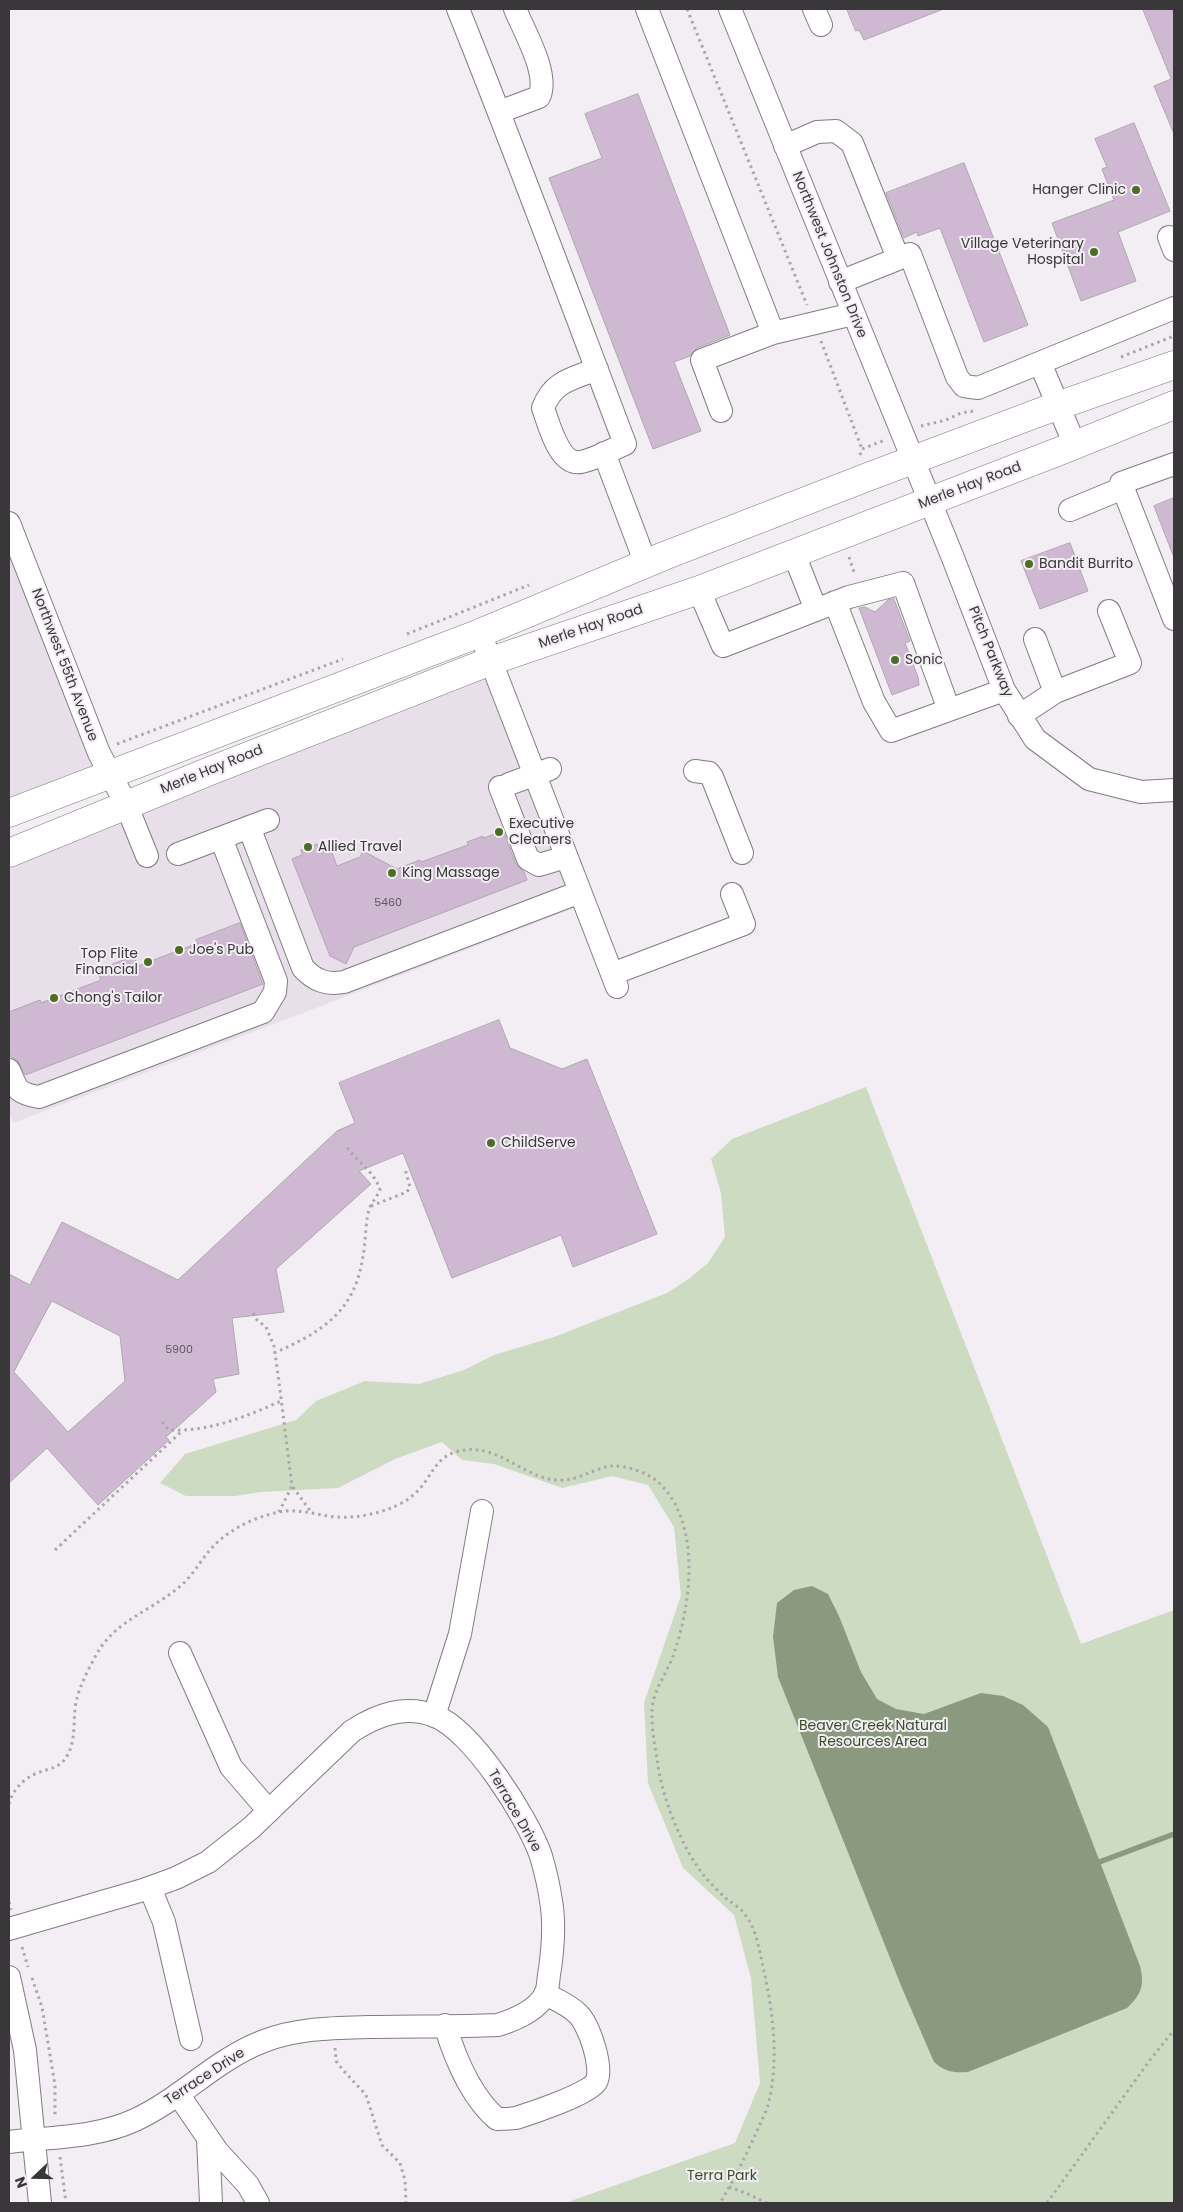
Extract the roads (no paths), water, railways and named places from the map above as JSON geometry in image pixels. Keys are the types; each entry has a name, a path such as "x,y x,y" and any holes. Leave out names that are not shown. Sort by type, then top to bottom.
{"main road":[{"path":"9,813 480,633 646,564 912,461 1059,405 1174,365"},
{"name":"Merle Hay Road","path":"9,853 126,804 491,661 699,590 1174,405"}],"street":[{"path":"458,9 499,112 597,369 625,444 580,462 569,461 560,451 543,408 547,397 555,386 597,369"},
{"path":"499,112 539,96 543,88 541,73 515,9"},
{"path":"647,9 773,333"},
{"name":"Northwest Johnston Drive","path":"730,9 929,502"},
{"path":"785,146 817,132 836,131 852,143 898,258"},
{"path":"840,282 910,254 957,377 964,386 978,388 1174,308"},
{"path":"721,411 702,360 773,333 853,314"},
{"path":"1040,363 1075,445"},
{"path":"604,453 646,564"},
{"path":"1174,464 1121,483 1174,619"},
{"path":"1070,510 1123,488"},
{"name":"Pitch Parkway","path":"929,502 953,558 1004,690 1035,738 1088,778 1141,792 1174,790"},
{"name":"Northwest 55th Avenue","path":"9,523 109,776 126,804 146,856"},
{"path":"794,554 825,606 891,731 1004,690"},
{"path":"699,590 722,646 849,596 902,583 949,710"},
{"path":"1020,716 1055,692 1130,663 1109,610"},
{"path":"480,633 542,772 562,824 566,857 580,892 599,917 615,981 733,936 744,924 732,894"},
{"path":"1035,639 1055,692"},
{"path":"695,771 708,773 712,777 742,853"},
{"path":"542,772 504,786 528,859 539,865 566,857"},
{"path":"178,854 258,823 300,961 311,976 321,982 333,984 344,982 580,892"},
{"path":"9,1070 16,1089 22,1094 39,1098 264,1012 275,992 276,981 233,897 221,838"},
{"path":"434,1716 460,1634 482,1511"},
{"path":"180,1653 231,1767 269,1811"},
{"name":"Terrace Drive","path":"9,1929 150,1888 176,1878 208,1862 237,1840 269,1811 346,1736 371,1719 391,1712 415,1711 434,1716 457,1730 484,1759 505,1790 540,1855 552,1901 553,1949 545,1994 533,2008 506,2023 498,2025 333,2028 283,2035 263,2042 225,2061 178,2094 134,2120 98,2133 9,2142"},
{"path":"150,1888 164,1922 191,2039"},
{"path":"9,1977 25,2050 40,2203"},
{"path":"445,2025 455,2058 486,2109 497,2118 517,2118 585,2092 596,2082 599,2069 586,2024 577,2014 561,2002 545,1994"},
{"path":"178,2094 217,2151 248,2184 258,2203"},
{"path":"208,2139 211,2203"}],"waterway":[{"path":"1094,1864 1174,1834"}],"place":[{"name":"Hanger Clinic","path":"1136,190"},
{"name":"Village Veterinary Hospital","path":"1094,252"},
{"name":"Bandit Burrito","path":"1029,564"},
{"name":"Sonic","path":"895,660"},
{"name":"Executive Cleaners","path":"499,832"},
{"name":"Allied Travel","path":"308,847"},
{"name":"King Massage","path":"392,873"},
{"name":"Joe's Pub","path":"179,950"},
{"name":"Top Flite Financial","path":"148,962"},
{"name":"Chong's Tailor","path":"54,998"},
{"name":"ChildServe","path":"491,1143"}],"park label":[{"name":"Beaver Creek Natural Resources Area","path":"873,1734"},
{"name":"Terra Park","path":"722,2176"}]}
